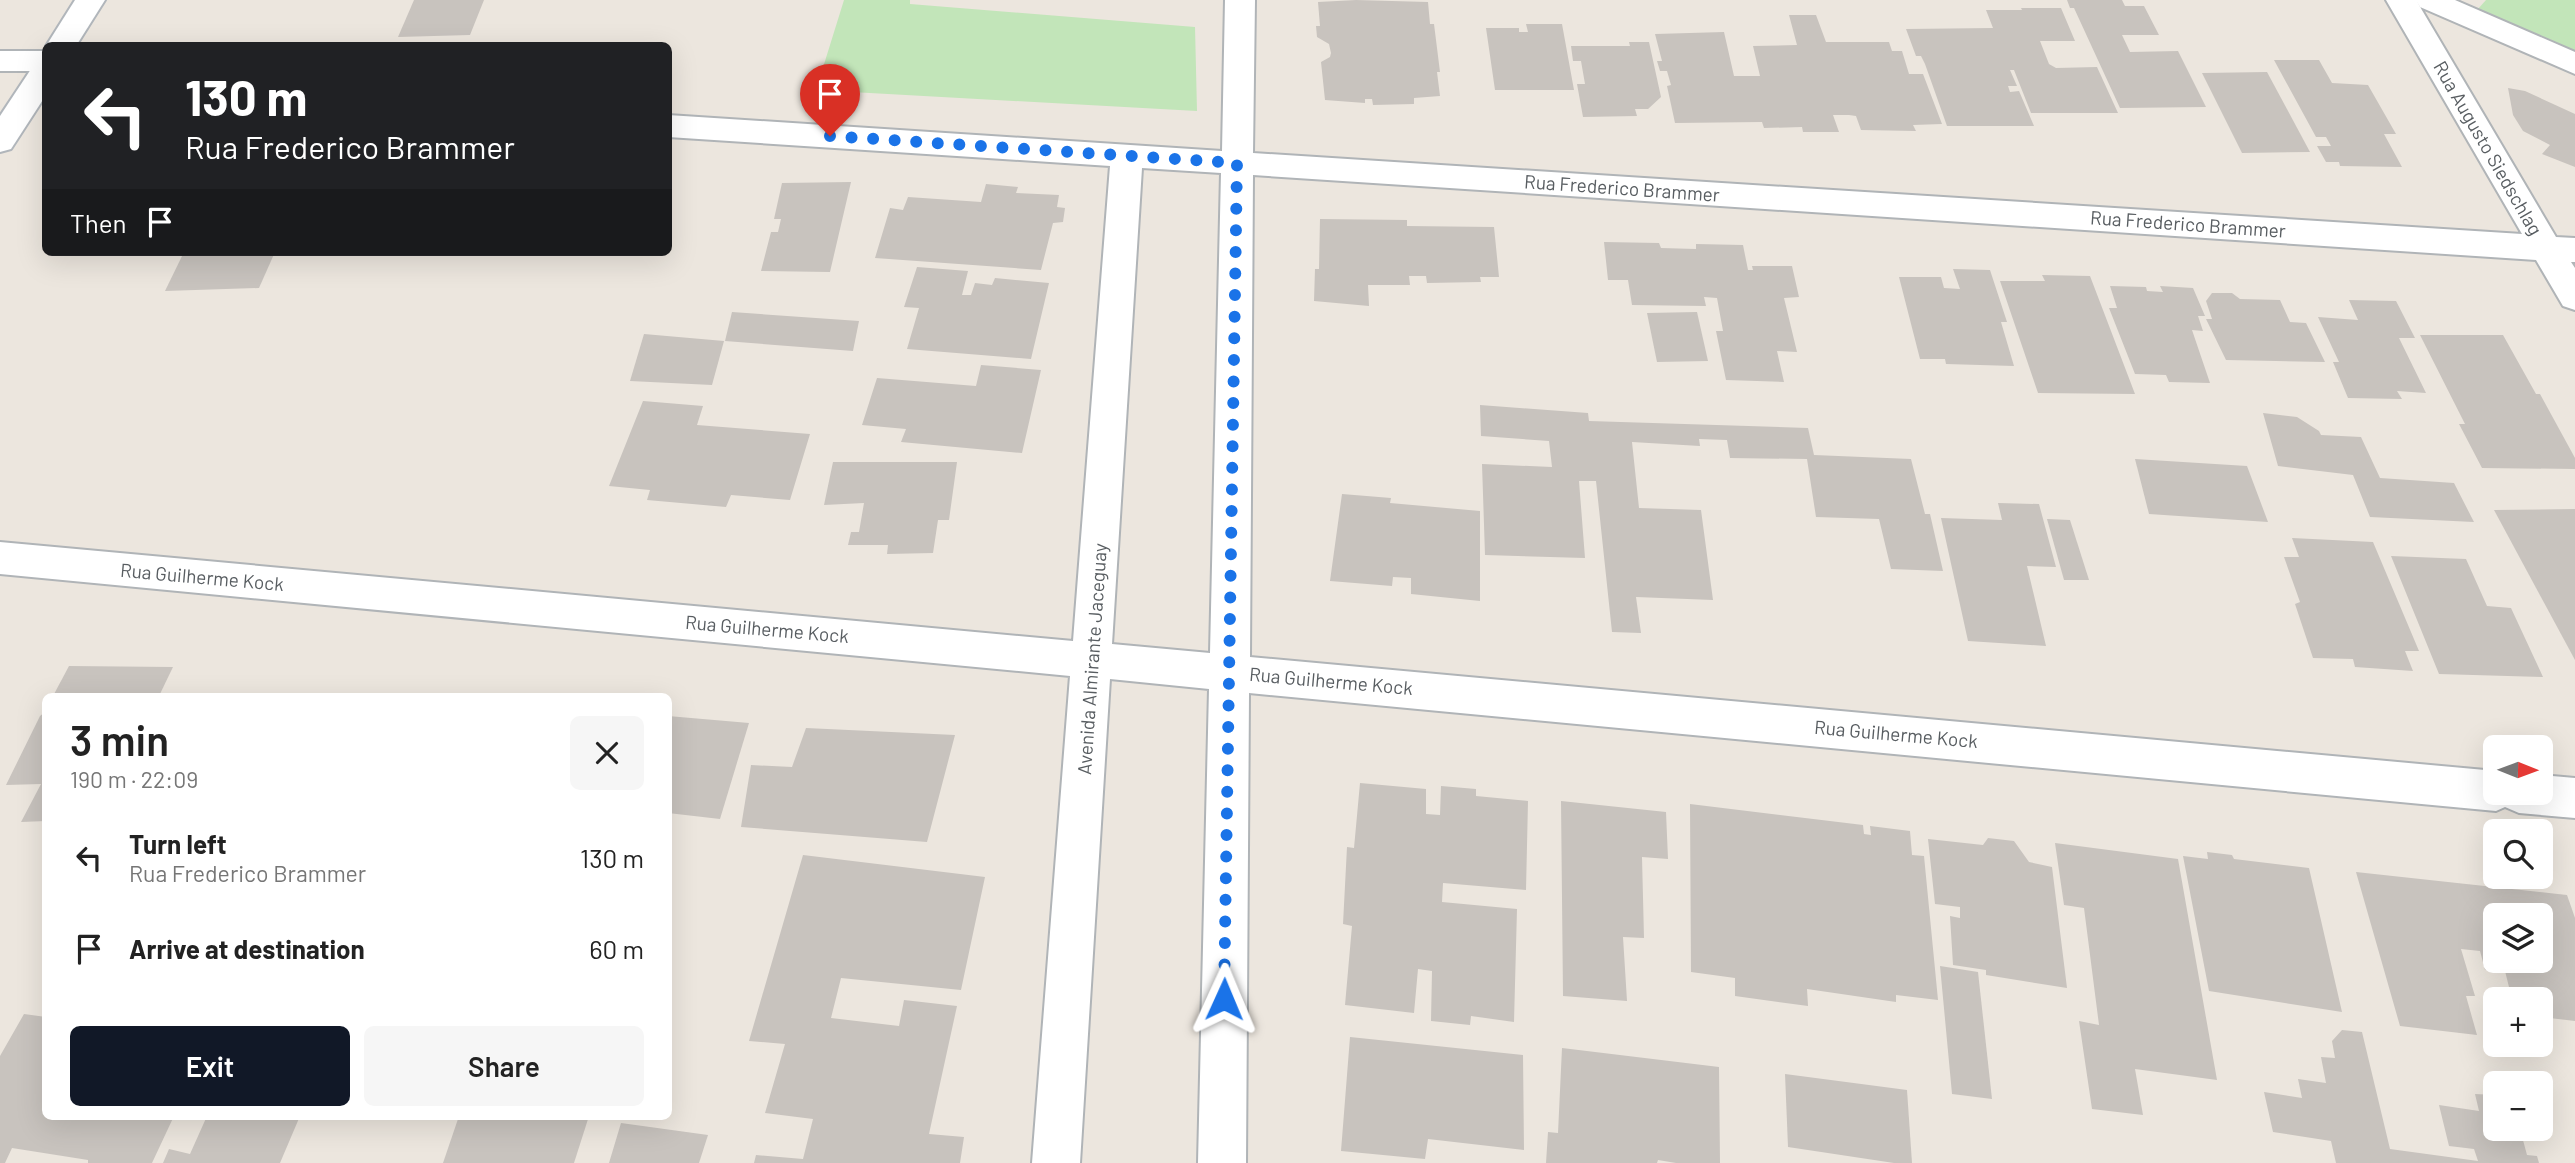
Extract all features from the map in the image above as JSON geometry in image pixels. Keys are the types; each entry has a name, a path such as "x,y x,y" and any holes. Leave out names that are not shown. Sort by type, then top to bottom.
{"street":[{"path":"64,42 90,0"},
{"path":"1222,1163 1240,0"},
{"name":"Rua Augusto Siedschlag","path":"2401,0 2561,249 2575,297"},
{"path":"2430,0 2575,64"},
{"path":"0,61 42,75"},
{"path":"0,141 42,77"},
{"name":"Rua Frederico Brammer","path":"672,126 2561,249"},
{"name":"Avenida Almirante Jaceguay","path":"1056,1163 1127,156"},
{"name":"Rua Guilherme Kock","path":"0,558 2483,789"},
{"path":"2553,796 2575,798"}],"green space":[{"path":"844,0 910,0 910,4 1195,27 1197,111 816,90"},
{"path":"2486,0 2575,0 2575,54 2478,9"}],"building":[{"path":"414,0 484,0 470,35 398,37"},
{"path":"2067,0 2122,0 2125,6 2144,6 2159,35 2122,35 2130,52 2178,51 2206,107 2120,108 2074,8 2070,8"},
{"path":"1318,2 1428,2 1430,24 1434,24 1440,96 1414,98 1414,104 1373,105 1372,99 1365,99 1365,103 1325,100 1321,62 1330,57 1331,53 1329,44 1317,37 1316,26 1320,26"},
{"path":"2021,8 2061,8 2075,41 2040,41 2049,64 2056,68 2097,67 2118,113 2031,113 2014,70 2010,70 2017,86 2008,86 2010,92 2019,91 2034,126 1947,126 1925,64 1921,56 1916,56 1906,29 1993,28 1986,10 2022,10"},
{"path":"1789,15 1816,15 1826,42 1889,42 1892,51 1902,51 1909,74 1923,74 1942,124 1913,125 1916,131 1861,130 1856,116 1849,115 1833,115 1839,132 1803,132 1802,127 1764,128 1762,122 1675,123 1667,86 1671,85 1667,71 1660,71 1657,61 1662,61 1655,34 1724,32 1734,76 1760,76 1753,46 1797,45"},
{"path":"1526,24 1562,24 1574,90 1495,90 1486,28 1519,28 1519,32 1528,32"},
{"path":"1629,42 1649,42 1661,97 1648,109 1635,109 1637,116 1583,117 1577,84 1585,84 1581,61 1573,61 1571,46 1630,46"},
{"path":"2274,60 2319,60 2332,83 2368,85 2396,134 2384,134 2402,167 2340,166 2339,162 2326,162 2317,146 2331,146 2326,137 2316,137"},
{"path":"2267,72 2310,152 2242,153 2202,73"},
{"path":"2508,88 2525,91 2575,114 2575,167 2542,154 2550,145 2523,131 2513,115"},
{"path":"851,182 830,272 761,271 771,232 778,232 781,219 774,219 782,183"},
{"path":"986,184 1018,187 1016,193 1059,195 1057,207 1065,208 1063,222 1053,223 1041,270 875,258 890,208 903,210 908,197 981,202"},
{"path":"1320,219 1407,220 1407,226 1494,227 1499,277 1480,277 1481,282 1427,283 1426,276 1409,276 1410,285 1368,285 1369,306 1314,301 1315,269 1319,269"},
{"path":"1604,242 1659,243 1661,248 1696,249 1696,244 1743,245 1748,270 1753,270 1752,266 1792,266 1799,297 1784,298 1797,352 1777,351 1784,382 1726,380 1716,331 1723,331 1717,298 1704,297 1706,306 1632,305 1628,280 1608,280"},
{"path":"182,256 273,256 259,288 165,291"},
{"path":"917,267 968,271 962,295 971,295 975,283 992,285 995,278 1049,283 1031,359 907,349 919,308 904,307"},
{"path":"1953,269 1990,270 2007,322 2001,322 2014,366 1946,364 1945,359 1920,359 1899,277 1941,277 1944,288 1960,289"},
{"path":"2042,275 2090,276 2135,394 2038,393 2000,281 2045,281"},
{"path":"2110,286 2146,287 2147,291 2163,292 2160,286 2193,288 2205,316 2198,316 2203,331 2192,330 2210,383 2169,382 2166,375 2135,374 2109,308 2117,308"},
{"path":"2212,293 2232,293 2240,299 2280,300 2290,322 2306,323 2325,362 2226,360 2206,319 2212,319 2206,301"},
{"path":"2349,300 2396,301 2415,338 2399,338 2426,393 2397,391 2402,399 2348,398 2333,362 2339,362 2318,317 2358,320"},
{"path":"732,312 859,321 853,351 725,341"},
{"path":"1697,312 1708,361 1657,362 1647,313"},
{"path":"644,334 724,341 712,385 630,381"},
{"path":"2420,335 2503,335 2536,394 2540,394 2575,458 2575,469 2482,468 2459,424 2465,424"},
{"path":"981,365 1041,370 1022,453 901,442 906,429 862,425 877,378 976,386"},
{"path":"643,401 703,406 697,425 810,434 790,500 731,495 726,507 647,500 650,490 609,486"},
{"path":"1480,405 1588,413 1589,421 1808,428 1814,455 1911,459 1925,514 1930,514 1943,571 1891,569 1879,519 1816,517 1807,459 1730,458 1727,440 1699,439 1700,446 1632,442 1639,508 1701,510 1713,600 1636,597 1641,633 1612,632 1596,481 1579,481 1585,558 1485,555 1482,464 1552,467 1549,441 1481,436"},
{"path":"2263,413 2297,417 2321,435 2361,437 2380,478 2454,483 2474,522 2370,517 2353,475 2278,466"},
{"path":"2135,459 2247,466 2268,522 2149,514"},
{"path":"833,462 957,462 949,520 938,520 933,553 887,554 888,545 848,545 851,532 859,532 864,503 824,505"},
{"path":"1342,494 1391,498 1390,503 1480,511 1480,601 1411,594 1411,578 1393,577 1392,586 1330,581"},
{"path":"1998,503 2039,504 2056,567 2027,566 2046,646 1968,641 1941,518 2002,520"},
{"path":"2575,509 2575,660 2494,510"},
{"path":"2047,519 2070,520 2089,580 2064,580"},
{"path":"2292,538 2373,542 2419,651 2405,651 2413,671 2355,667 2353,659 2313,658 2295,604 2300,602 2284,557 2299,557"},
{"path":"2391,556 2466,559 2487,606 2511,608 2543,677 2439,674"},
{"path":"69,666 173,667 160,693 55,693"},
{"path":"42,714 42,821 21,822 41,784 6,785"},
{"path":"672,716 749,723 720,819 672,813"},
{"path":"806,728 955,735 927,842 741,827 751,765 792,767"},
{"path":"1360,783 1426,789 1426,814 1440,815 1441,786 1476,789 1476,796 1528,801 1526,890 1443,883 1442,902 1517,909 1514,1022 1471,1016 1470,1025 1431,1021 1432,971 1418,969 1414,1013 1345,1005 1352,926 1343,924 1347,847 1354,848"},
{"path":"1561,801 1666,812 1668,859 1642,857 1644,938 1623,937 1627,1001 1563,996"},
{"path":"1690,804 1863,825 1864,834 1871,835 1870,826 1910,831 1912,855 1924,856 1938,1000 1896,995 1896,1002 1807,989 1808,1006 1735,996 1735,978 1691,972"},
{"path":"1988,838 2014,841 2029,862 2052,867 2067,988 1986,975 1986,970 1953,965 1950,916 1960,918 1960,907 1935,904 1928,839 1983,845"},
{"path":"2055,843 2178,859 2217,1080 2135,1069 2143,1115 2092,1109 2079,1021 2099,1025 2084,908 2064,905"},
{"path":"2207,852 2232,855 2234,859 2309,868 2342,1012 2209,991 2183,856 2208,859"},
{"path":"803,855 985,877 961,990 841,978 831,1018 899,1026 904,1000 957,1006 929,1134 964,1137 960,1163 754,1163 756,1155 803,1159 813,1119 765,1113 785,1044 749,1041"},
{"path":"2356,872 2483,886 2483,889 2567,895 2575,918 2575,1021 2553,1018 2553,987 2509,987 2506,973 2553,973 2553,903 2483,903 2483,962 2480,951 2461,949 2475,996 2466,996 2477,1035 2400,1026"},
{"path":"1940,966 1978,972 1992,1099 1952,1094"},
{"path":"24,1014 42,1016 42,1120 172,1120 152,1163 88,1163 88,1160 12,1148 5,1163 0,1163 0,1056"},
{"path":"2342,1030 2362,1032 2390,1149 2478,1161 2474,1149 2449,1146 2439,1105 2479,1111 2475,1094 2483,1094 2483,1141 2523,1141 2527,1155 2537,1156 2539,1163 2336,1163 2331,1141 2273,1132 2264,1092 2302,1098 2298,1079 2326,1083 2321,1057 2335,1058 2332,1041"},
{"path":"1350,1037 1523,1055 1524,1150 1428,1139 1425,1159 1341,1151"},
{"path":"1562,1048 1719,1067 1720,1163 1676,1163 1658,1160 1657,1163 1546,1163 1548,1132 1558,1133"},
{"path":"1785,1074 1907,1090 1912,1163 1894,1163 1788,1147"},
{"path":"205,1120 298,1120 280,1163 163,1163 169,1149 190,1154"},
{"path":"458,1120 588,1120 574,1163 443,1163"},
{"path":"621,1123 708,1135 699,1163 609,1163"}],"route":[{"path":"830,136 1237,163 1224,999"}]}
